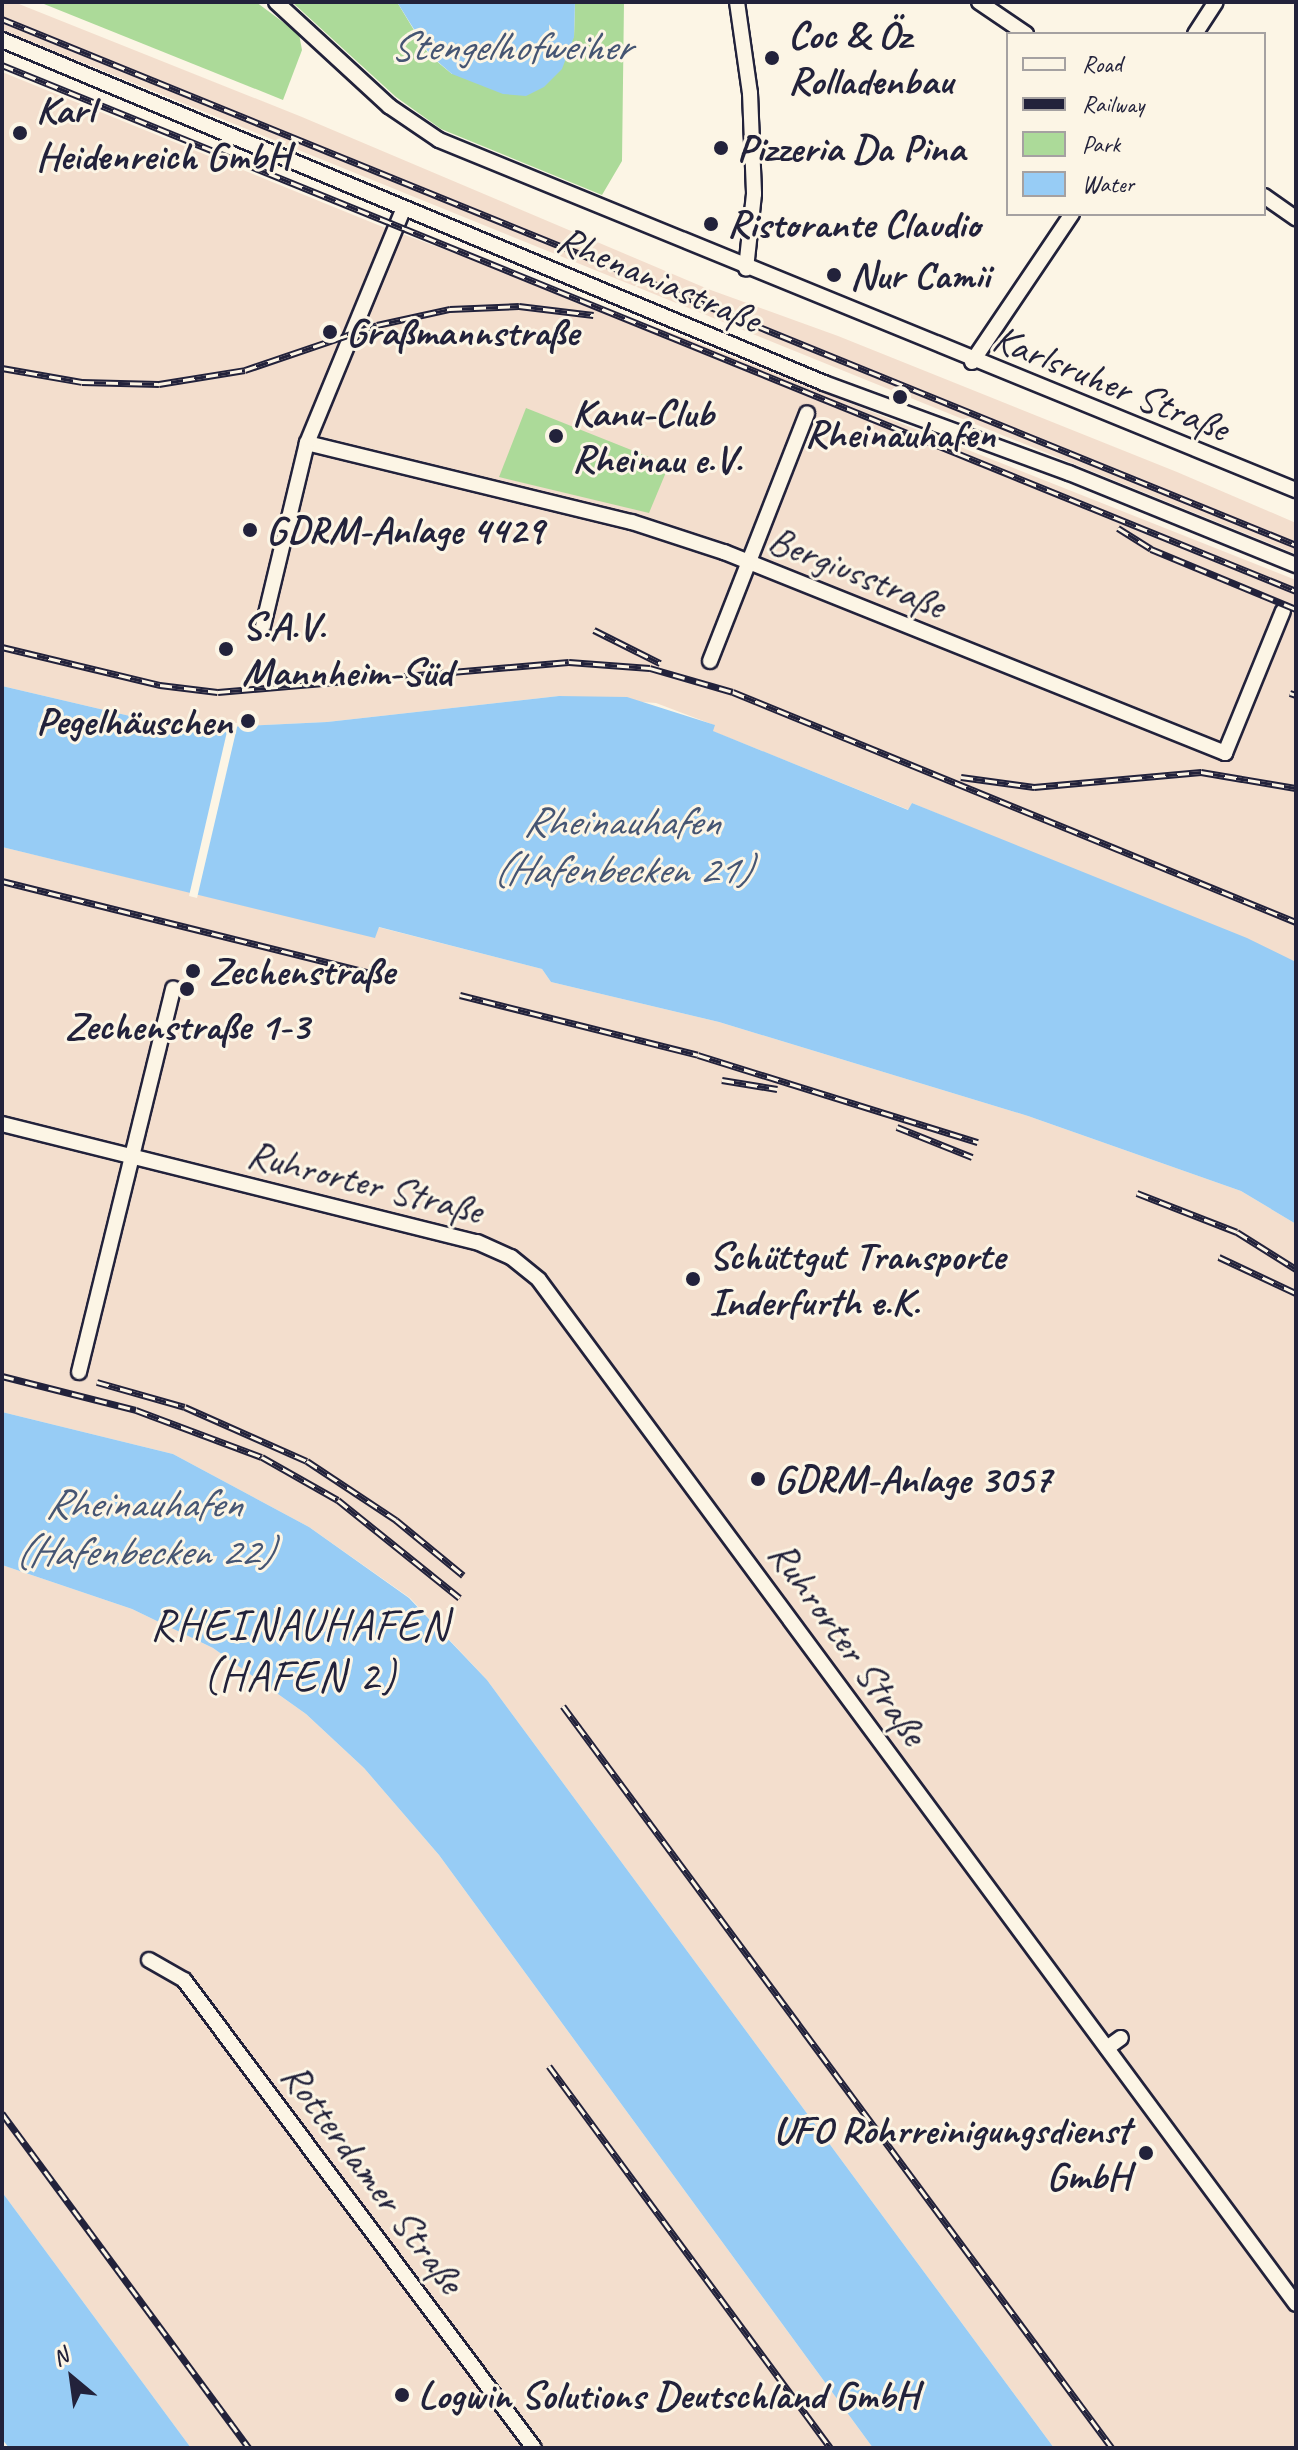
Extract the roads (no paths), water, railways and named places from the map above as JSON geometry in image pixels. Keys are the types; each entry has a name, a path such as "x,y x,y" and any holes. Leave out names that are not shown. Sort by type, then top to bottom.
{"street":[{"name":"Karlsruher Straße","path":"276,2 389,106 427,132 746,269 1296,490"},
{"path":"737,2 750,93 754,194 746,269"},
{"path":"979,2 1023,32"},
{"path":"1196,32 1216,2"},
{"name":"Rhenaniastraße","path":"2,40 852,394 1069,473 1296,565"},
{"path":"1266,197 1296,218"},
{"path":"263,626 307,443 404,208"},
{"path":"972,362 1071,216"},
{"path":"710,661 807,413"},
{"name":"Bergiusstraße","path":"307,443 632,522 749,563 1225,753 1283,611"},
{"path":"79,1372 173,988"},
{"name":"Ruhrorter Straße","path":"2,1124 477,1242 511,1257 539,1280 1296,2304"},
{"name":"Rotterdamer Straße","path":"149,1960 184,1980 534,2448"},
{"path":"1107,2048 1121,2038"}],"water":[{"name":"Stengelhofweiher","path":"397,2 575,2 574,37 562,69 544,87 526,96 503,94 452,74 430,55"},
{"name":"Rheinauhafen (Hafenbecken 21)","path":"2,686 147,720 226,727 327,722 559,696 627,697 715,725 713,731 908,810 912,803 1247,938 1296,962 1296,1224 1241,1191 1028,1116 719,1022 551,982 542,969 379,927 375,938 2,847"},
{"name":"Rheinauhafen (Hafenbecken 22)","path":"2,1412 173,1454 309,1527 409,1598 487,1680 1054,2448 873,2448 439,1855 364,1768 306,1714 213,1648 132,1609 2,1565"},
{"path":"2,2192 191,2448 9,2448 2,2439"}],"railway":[{"path":"2,19 1296,545"},
{"path":"2,65 1296,591"},
{"path":"2,368 82,382 159,384 245,370 377,325 450,309 519,306 593,315"},
{"path":"1118,528 1151,549 1296,609"},
{"path":"594,630 660,663"},
{"path":"2,647 160,685 218,692 569,662 650,668 733,692 1296,922"},
{"path":"1290,693 1296,695"},
{"path":"961,777 1034,787 1201,772 1296,788"},
{"path":"2,881 380,975"},
{"path":"460,995 698,1055 978,1142"},
{"path":"722,1080 777,1089"},
{"path":"897,1127 972,1157"},
{"path":"1137,1193 1237,1232 1296,1269"},
{"path":"1219,1257 1296,1293"},
{"path":"2,1376 136,1410 262,1457 338,1500 460,1598"},
{"path":"97,1382 185,1407 307,1461 396,1520 463,1575"},
{"path":"563,1706 1112,2448"},
{"path":"549,2066 831,2448"},
{"path":"2,2113 249,2448"}],"place":[{"name":"Coc & Öz Rolladenbau","path":"772,58"},
{"name":"Karl Heidenreich GmbH","path":"20,133"},
{"name":"Pizzeria Da Pina","path":"721,148"},
{"name":"Ristorante Claudio","path":"711,224"},
{"name":"Nur Camii","path":"834,275"},
{"name":"Graßmannstraße","path":"330,332"},
{"name":"Rheinauhafen","path":"900,397"},
{"name":"Kanu-Club Rheinau e.V.","path":"556,436"},
{"name":"GDRM-Anlage 4429","path":"250,530"},
{"name":"S.A.V. Mannheim-Süd","path":"226,649"},
{"name":"Pegelhäuschen","path":"248,721"},
{"name":"Zechenstraße","path":"193,971"},
{"name":"Zechenstraße 1-3","path":"187,989"},
{"name":"Schüttgut Transporte Inderfurth e.K.","path":"693,1279"},
{"name":"GDRM-Anlage 3057","path":"758,1479"},
{"name":"UFO Rohrreinigungsdienst GmbH","path":"1146,2153"},
{"name":"Logwin Solutions Deutschland GmbH","path":"402,2395"}],"district":[{"name":"RHEINAUHAFEN (HAFEN 2)","path":"300,1652"}]}
